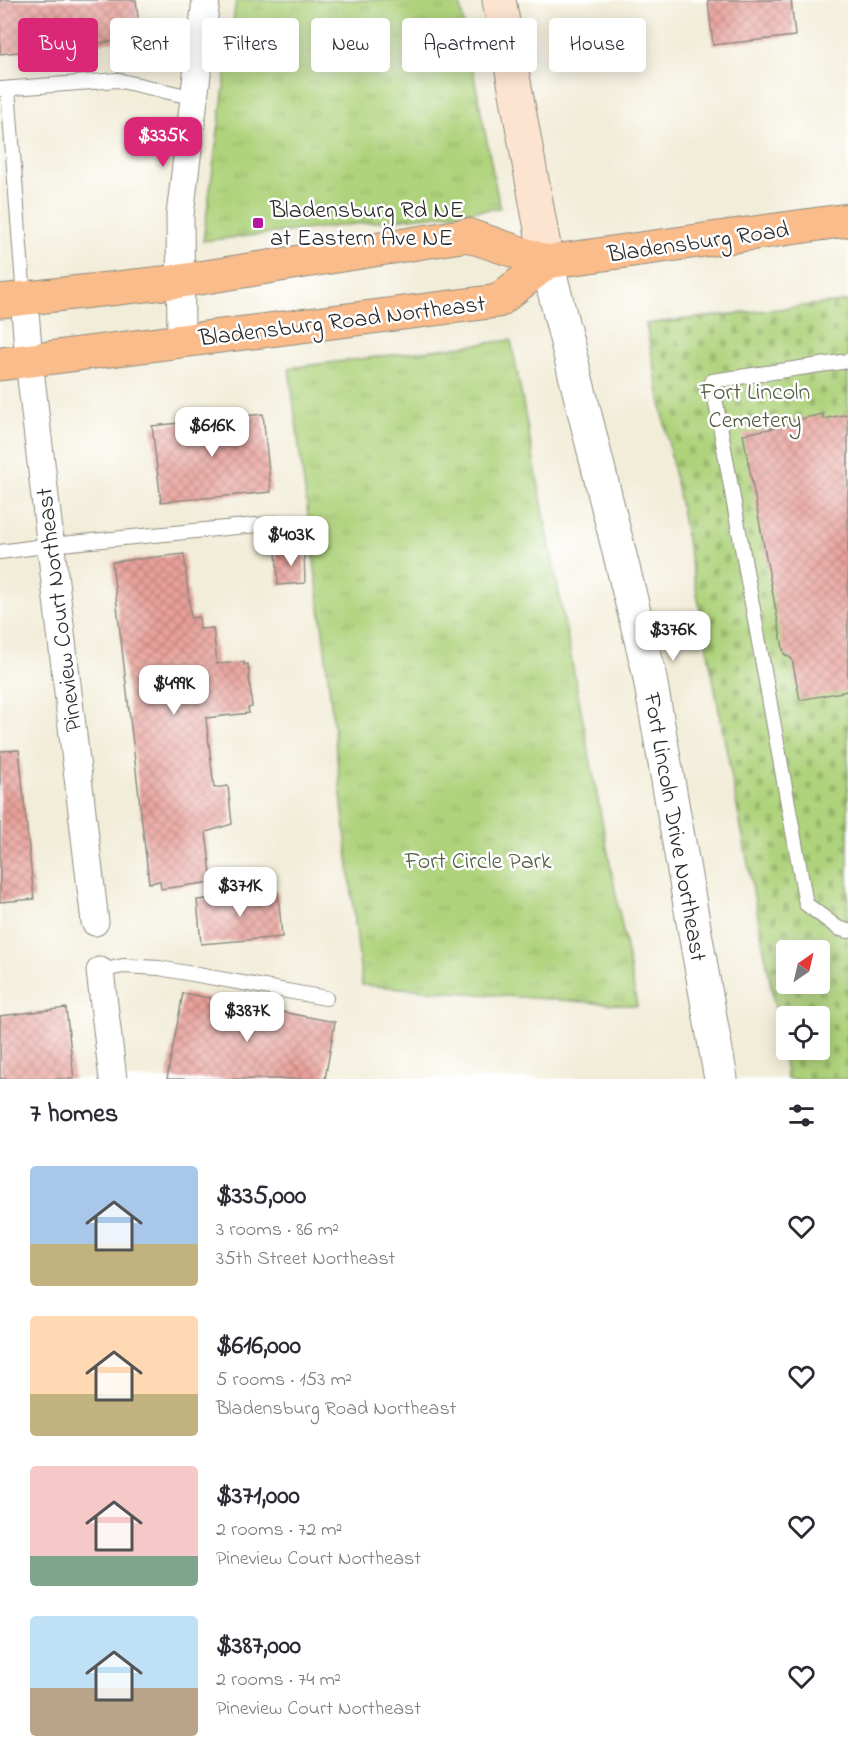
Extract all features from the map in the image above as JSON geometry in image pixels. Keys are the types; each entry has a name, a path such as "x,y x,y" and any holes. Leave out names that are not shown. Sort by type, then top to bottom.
{"main road":[{"path":"12,300 181,281 467,235 548,262 499,0"},
{"name":"Bladensburg Road","path":"548,262 848,220"},
{"name":"Bladensburg Road Northeast","path":"15,362 498,301 548,262"}],"street":[{"path":"181,340 180,215 206,0"},
{"name":"Fort Lincoln Drive Northeast","path":"548,262 648,668 721,1079"},
{"name":"Pineview Court Northeast","path":"12,300 15,362 51,545 95,922"},
{"path":"100,971 113,1079"}],"lane":[{"path":"12,300 4,89 117,80 195,98"},
{"path":"848,361 712,381 806,904 838,928 848,931"},
{"path":"0,552 277,523"},
{"path":"100,971 123,966 159,968 326,998"}],"green space":[{"path":"236,0 459,0 463,18 402,18 402,72 473,72 500,208 203,241 226,72 299,72 299,18 234,18"},
{"name":"Fort Lincoln Cemetery","path":"848,301 848,1079 787,1079 784,1060 830,1060 830,1006 776,1006 776,1012 646,324"},
{"name":"Fort Circle Park","path":"511,340 637,1006 362,985 323,631 289,368"}],"building":[{"path":"0,0 136,0 138,18 110,18 110,42 98,43 98,18 18,18 18,52 0,54"},
{"path":"708,0 791,0 795,36 713,45"},
{"path":"263,414 271,492 161,502 152,426"},
{"path":"823,414 823,419 848,414 848,691 800,700 792,659 784,654 743,434 791,425 790,421"},
{"path":"304,549 305,583 278,585 276,551"},
{"path":"184,554 191,618 199,617 200,629 213,628 217,664 244,662 244,665 248,664 252,707 248,708 249,713 206,718 214,788 228,786 232,824 206,832 212,882 161,889 160,881 149,883 112,562"},
{"path":"19,750 34,899 0,902 0,751"},
{"path":"278,892 282,937 201,944 197,900"},
{"path":"183,993 335,1022 325,1079 167,1079"},
{"path":"66,1008 74,1079 0,1079 0,1016"}],"place":[{"name":"Bladensburg Rd NE at Eastern Ave NE","path":"258,223"}]}
